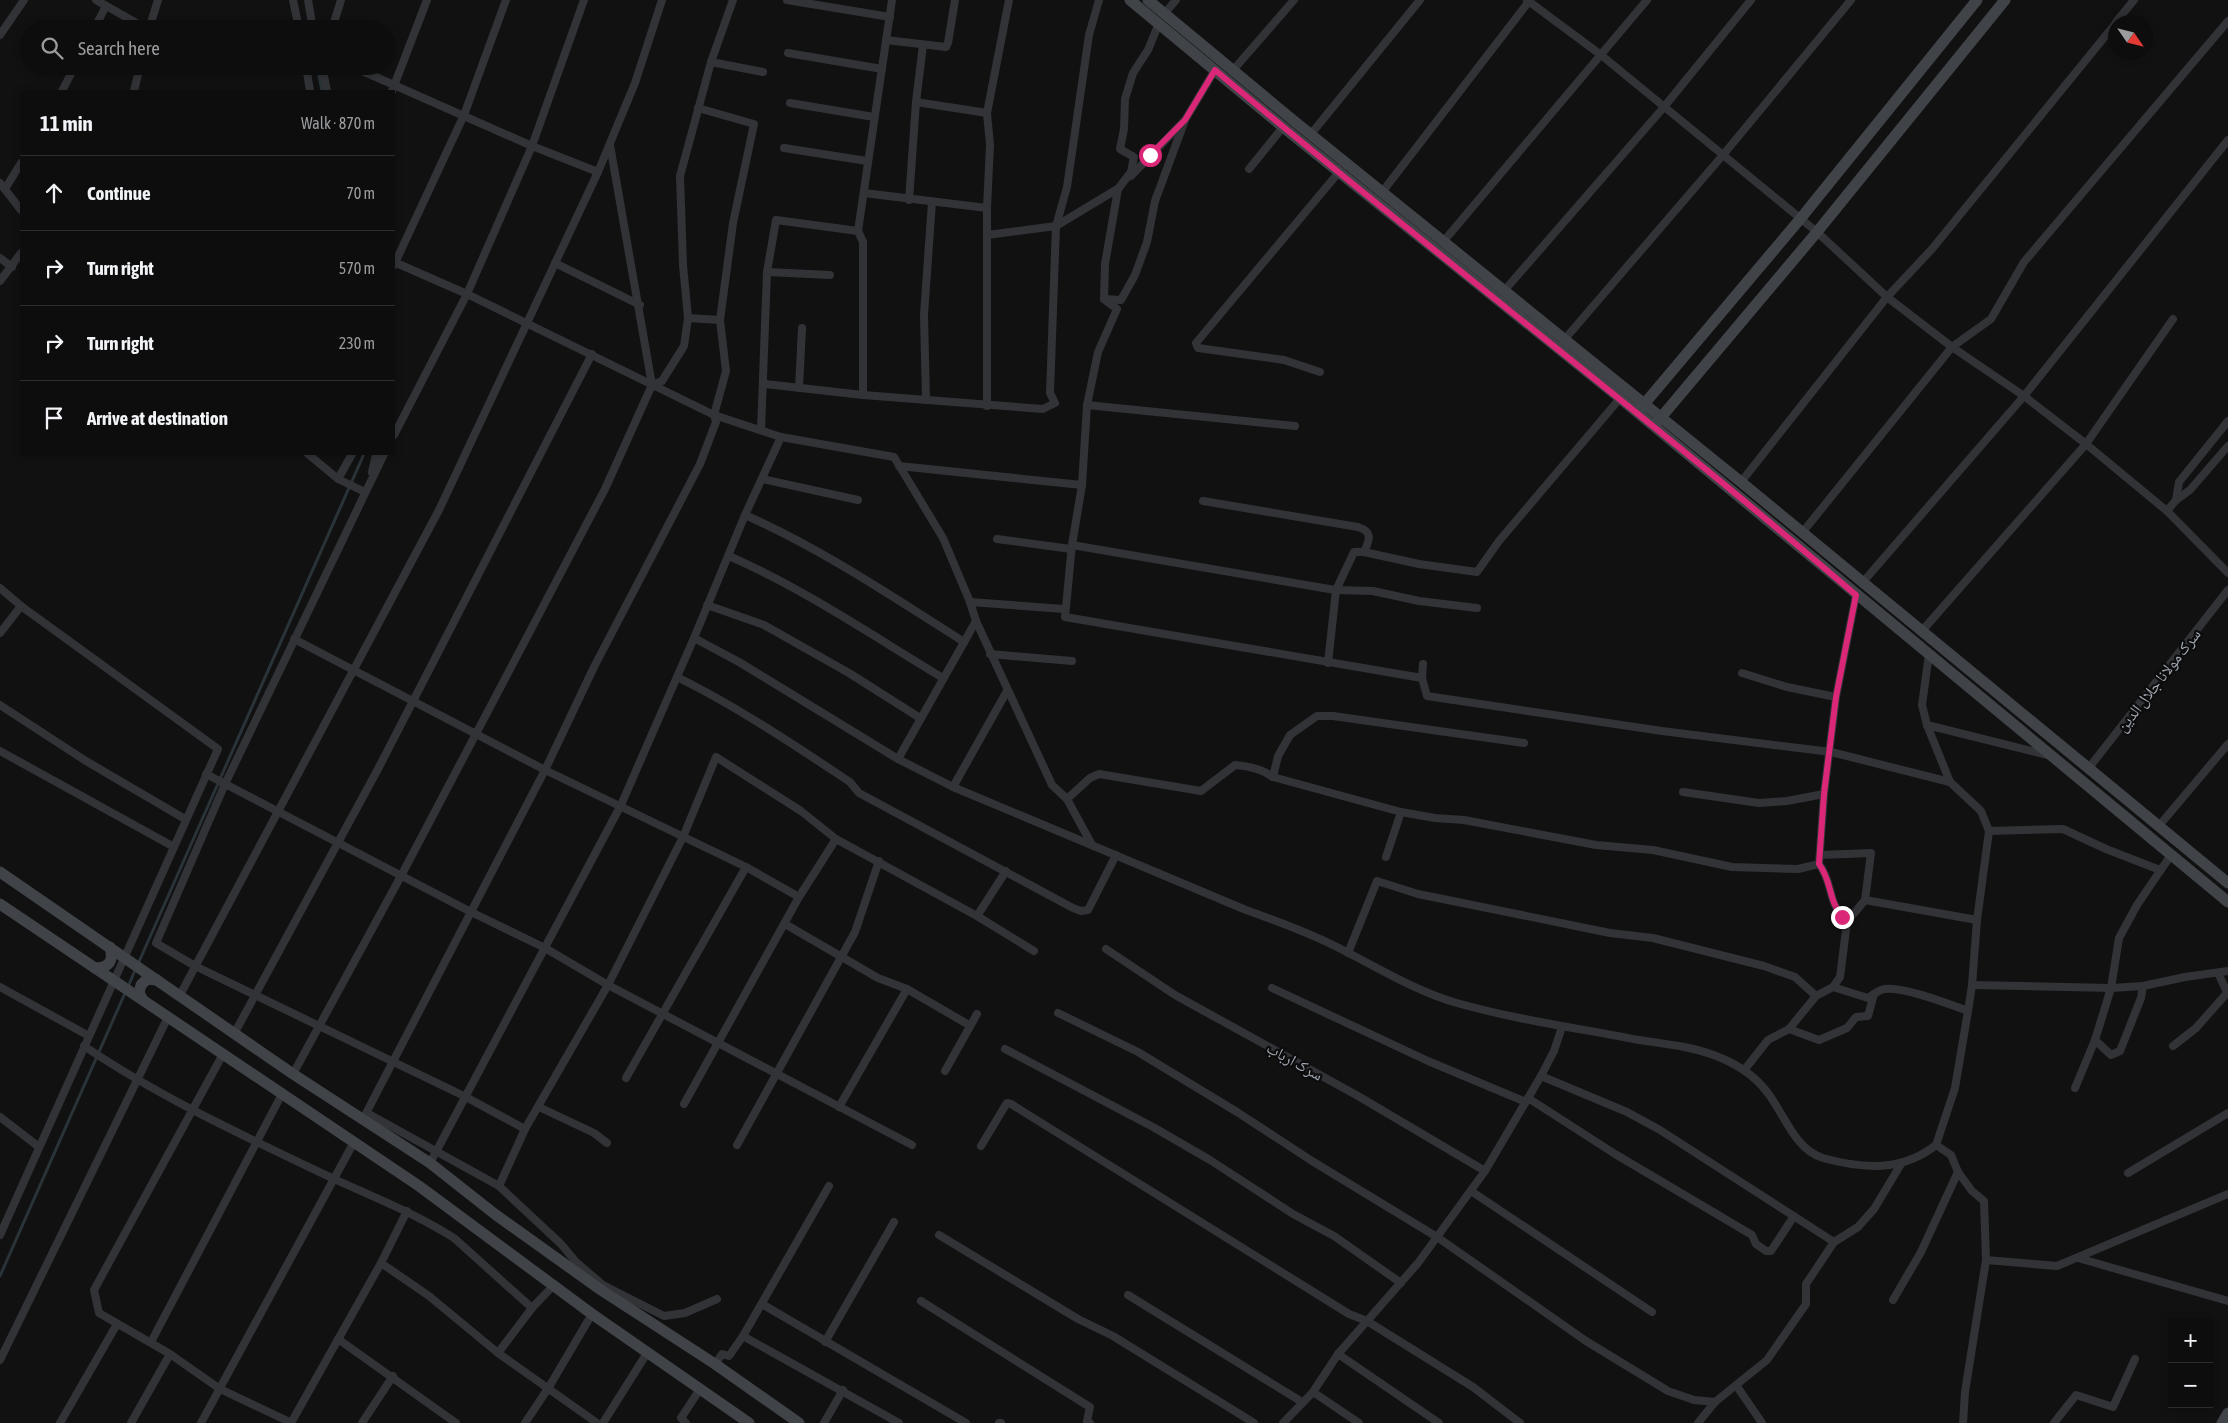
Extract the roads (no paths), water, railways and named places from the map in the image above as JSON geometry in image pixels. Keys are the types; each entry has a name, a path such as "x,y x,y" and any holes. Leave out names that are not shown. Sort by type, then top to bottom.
{"main road":[{"path":"1130,0 1162,18 1234,70 1564,340 1623,394"},
{"path":"1148,0 1162,18 1215,70 1283,127 1623,394 1640,408 1654,426 2228,902"},
{"path":"1640,408 1801,218 1977,0"},
{"path":"1654,426 1817,232 2005,0"},
{"path":"1640,408 1661,416 2228,883"},
{"path":"2042,748 2051,738"},
{"path":"2062,764 2070,754"},
{"path":"0,872 293,1074 365,1116 430,1163 496,1215 601,1290 715,1364 799,1423"},
{"path":"0,904 419,1186 553,1286 749,1423"},
{"path":"95,968 104,968 111,963 113,956 110,947"},
{"path":"138,997 141,985 147,979 157,980"},
{"path":"2222,1423 2228,1413"}],"street":[{"path":"0,35 24,0"},
{"path":"96,0 132,20"},
{"path":"151,20 158,0"},
{"path":"293,0 297,20"},
{"path":"308,0 311,20"},
{"path":"335,20 341,0"},
{"path":"393,89 427,0"},
{"path":"395,262 464,115 506,0"},
{"path":"395,433 467,294 532,146 584,0"},
{"path":"180,995 438,510 610,145 634,83 662,0"},
{"path":"652,385 662,380 684,346 688,318 683,265 680,176 711,62 733,0"},
{"path":"787,0 890,16"},
{"path":"863,395 863,242 858,231 892,0"},
{"path":"886,40 943,48 948,43 955,0"},
{"path":"987,406 987,208 990,145 987,113 1009,0"},
{"path":"764,384 863,395 1043,410 1054,403 1050,393 1056,226 1067,187 1089,35 1099,0"},
{"path":"1104,299 1105,264 1118,189 1131,172 1134,156 1120,149 1124,129 1125,99 1134,73 1148,50 1162,18 1176,0"},
{"path":"1234,70 1294,0"},
{"path":"1311,134 1420,0"},
{"path":"1443,242 1647,0"},
{"path":"1504,291 1664,107 1751,0"},
{"path":"1564,340 1723,155 1851,0"},
{"path":"2122,15 2134,0"},
{"path":"1383,191 1529,1 1601,56 1801,218 1887,297 1952,347 2024,396 2086,444 2167,511 2228,573"},
{"path":"99,20 106,6"},
{"path":"1802,533 1952,347 1991,319 2024,262 2228,21"},
{"path":"1741,482 1887,297 1932,249 2108,33"},
{"path":"909,200 916,102 923,45"},
{"path":"788,53 882,69"},
{"path":"711,62 763,72"},
{"path":"1104,299 1121,300 1135,275 1147,242 1155,201 1185,120 1215,70"},
{"path":"63,90 70,75"},
{"path":"134,90 138,75"},
{"path":"307,75 310,90"},
{"path":"324,75 327,90"},
{"path":"369,75 393,89 464,115 532,146 598,172"},
{"path":"916,102 987,113"},
{"path":"790,103 874,117"},
{"path":"698,108 754,124 733,223 720,320 726,372 714,415 716,422 700,464 594,667 545,770 365,1116 436,1151 499,1186 561,1244 576,1262 612,1290 664,1316 685,1313 717,1299"},
{"path":"987,235 1056,226 1118,189 1185,120"},
{"path":"1249,169 1283,127"},
{"path":"1863,582 2024,396 2228,140"},
{"path":"293,1074 402,876 605,489 652,385 640,305 610,145"},
{"path":"784,148 867,161"},
{"path":"20,164 2,186 20,209"},
{"path":"1320,372 1284,360 1198,348 1196,343 1339,172"},
{"path":"864,193 909,200 987,208"},
{"path":"926,400 924,315 932,202"},
{"path":"762,430 767,272 776,220 858,231"},
{"path":"0,281 20,255"},
{"path":"0,258 12,267"},
{"path":"554,263 640,305"},
{"path":"395,264 467,294 714,415 781,437 894,457 943,538 990,654 1052,785 1067,799 1092,845"},
{"path":"767,272 830,275"},
{"path":"1104,299 1117,309 1098,352 1087,405 1082,484 1071,547 1064,609 1065,617 1422,678"},
{"path":"688,318 720,320"},
{"path":"1921,632 2086,444 2173,319"},
{"path":"800,388 802,328"},
{"path":"234,1034 339,844 592,354"},
{"path":"1328,663 1336,590 1354,552 1364,552 1419,564 1477,572 1499,541 1623,394"},
{"path":"1087,405 1295,426"},
{"path":"2176,500 2179,482 2228,421"},
{"path":"430,1163 464,1096 621,805 729,556 745,514 781,437"},
{"path":"2167,511 2176,500 2190,490 2228,446"},
{"path":"309,455 338,479 365,492"},
{"path":"338,479 351,455"},
{"path":"370,481 376,455"},
{"path":"383,455 224,783 156,940 156,944 195,966 464,1096 525,1129"},
{"path":"899,466 1082,484"},
{"path":"762,479 858,500"},
{"path":"1204,501 1358,527 1367,530 1370,534 1370,540 1364,552"},
{"path":"745,514 782,531 845,566 964,642"},
{"path":"997,539 1071,547 1336,590 1373,591 1419,601 1477,608"},
{"path":"729,556 765,572 806,595 943,678"},
{"path":"0,588 21,606 218,749 0,1235"},
{"name":"سرک مولانا جلال الدین","path":"2088,769 2228,590"},
{"path":"1847,922 1833,906 1825,873 1819,864 1824,794 1831,752 1836,697 1856,595"},
{"path":"970,602 1064,609"},
{"path":"707,605 764,625 849,673 920,718"},
{"path":"0,633 21,606"},
{"path":"898,759 976,621"},
{"path":"694,638 740,662 898,759 953,787 1246,910 1288,925 1378,970 1455,1002 1562,1027 1682,1048 1719,1057 1745,1069 1767,1091 1796,1138 1820,1157 1858,1165 1882,1167 1901,1164 1926,1153 1936,1145 1955,1088 1972,985 1977,920 1989,831 1981,811 1950,782 1927,725 1922,705 1930,654"},
{"path":"294,639 545,770 621,805 799,897"},
{"path":"990,654 1072,661"},
{"path":"1423,664 1422,678 1427,696 1662,731 1831,752 1950,782"},
{"path":"1742,673 1787,687 1836,697"},
{"path":"677,677 719,698 771,731 850,782 859,794 1081,911 1088,910 1116,855"},
{"path":"953,787 1007,691"},
{"path":"0,705 86,761 186,818"},
{"path":"1273,777 1278,756 1290,735 1317,716 1333,716 1524,743"},
{"path":"1927,725 2052,756"},
{"path":"2158,826 2228,744"},
{"path":"0,751 174,847"},
{"path":"499,1186 525,1129 608,985 683,837 716,757 801,811 836,839 977,916 1034,951"},
{"path":"1067,799 1090,778 1099,774 1201,791 1235,765 1266,772 1273,777 1401,812 1435,818 1464,820 1596,846 1652,850 1732,866 1798,869 1819,864"},
{"path":"206,774 215,777 276,812 545,948 608,985 912,1146"},
{"path":"1683,792 1759,803 1786,801 1824,794"},
{"path":"1386,857 1401,812"},
{"path":"1989,831 2063,829 2106,849 2160,870"},
{"path":"684,1104 799,897 836,839"},
{"path":"1745,1069 1768,1040 1789,1029 1816,996 1833,987 1840,977 1847,922 1865,900 1871,853 1820,855"},
{"path":"2076,1088 2095,1040 2111,988 2119,938 2171,855"},
{"path":"737,1145 855,932 879,861"},
{"path":"626,1078 746,868"},
{"path":"977,916 1006,871"},
{"path":"1348,954 1377,881 1418,894 1610,933 1653,938 1764,966 1795,976 1816,996"},
{"path":"1865,900 1977,920"},
{"path":"785,924 878,978 907,989 969,1025"},
{"name":"سرک ارباب","path":"1106,949 1175,994 1358,1096 1485,1171"},
{"path":"1972,985 2111,988 2144,986 2185,976 2228,971"},
{"path":"2173,1046 2196,1028 2228,994 2218,972"},
{"path":"2095,1040 2111,1055 2120,1051 2142,998 2144,986"},
{"path":"0,987 89,1036"},
{"path":"1833,987 1868,998 1888,988 1901,990 1968,1010"},
{"path":"1272,988 1411,1053 1527,1100 1752,1235 1756,1244 1766,1251 1771,1251 1794,1216"},
{"path":"839,1107 907,989"},
{"path":"1789,1029 1818,1040 1840,1031 1847,1028 1856,1017 1868,1016 1874,994"},
{"path":"1058,1012 1138,1052 1437,1237 1586,1341 1668,1391 1694,1400 1715,1402"},
{"path":"945,1071 969,1025 977,1014"},
{"path":"0,1360 168,1017"},
{"path":"1283,1423 1313,1392 1338,1354 1401,1283 1485,1171 1541,1076 1554,1051 1562,1027"},
{"path":"84,1046 194,1109 333,1178 407,1211 454,1238 532,1308"},
{"path":"1005,1049 1202,1155 1293,1214 1334,1236 1401,1283"},
{"path":"224,1054 94,1290 98,1313 151,1342 220,1389 288,1422 381,1263 407,1211"},
{"path":"1541,1076 1627,1112 1660,1130 1834,1242"},
{"path":"151,1342 282,1094"},
{"path":"981,1146 1007,1103 1012,1104 1349,1314 1367,1321 1473,1387 1520,1423"},
{"path":"539,1106 594,1132 607,1143"},
{"path":"2128,1173 2228,1113"},
{"path":"0,1117 39,1147"},
{"path":"202,1423 354,1142"},
{"path":"1936,1145 1951,1155 1958,1172 1972,1191 1984,1201 1986,1260 1964,1392 1963,1423"},
{"path":"1698,1423 1715,1402 1768,1360 1806,1304 1806,1284 1834,1242 1858,1227 1874,1209 1901,1164"},
{"path":"1893,1300 1921,1252 1958,1172"},
{"path":"715,1364 722,1354 729,1356 743,1336 829,1186"},
{"path":"1470,1191 1652,1312"},
{"path":"1986,1260 2057,1266 2228,1194"},
{"path":"825,1342 894,1222"},
{"path":"938,1236 1078,1319 1113,1336 1254,1423"},
{"path":"2078,1258 2228,1301"},
{"path":"381,1263 429,1296 498,1352 597,1423"},
{"path":"498,1352 532,1308 553,1286"},
{"path":"1128,1295 1302,1402"},
{"path":"921,1301 1090,1407 1087,1421 1090,1423"},
{"path":"762,1304 966,1423"},
{"path":"525,1423 549,1387 592,1314"},
{"path":"60,1423 118,1324"},
{"path":"743,1336 843,1390 899,1423"},
{"path":"338,1339 393,1376 451,1421"},
{"path":"603,1423 647,1353"},
{"path":"131,1423 170,1354"},
{"path":"1338,1354 1439,1423"},
{"path":"2054,1423 2076,1395 2109,1408 2113,1407 2135,1359"},
{"path":"362,1423 393,1376"},
{"path":"1736,1385 1762,1423"},
{"path":"686,1423 681,1418 700,1389"},
{"path":"827,1422 843,1390"},
{"path":"1313,1392 1359,1423"}],"waterway":[{"path":"319,75 322,90"},
{"path":"138,964 364,455"},
{"path":"128,987 135,970"},
{"path":"0,1276 125,993"}]}
